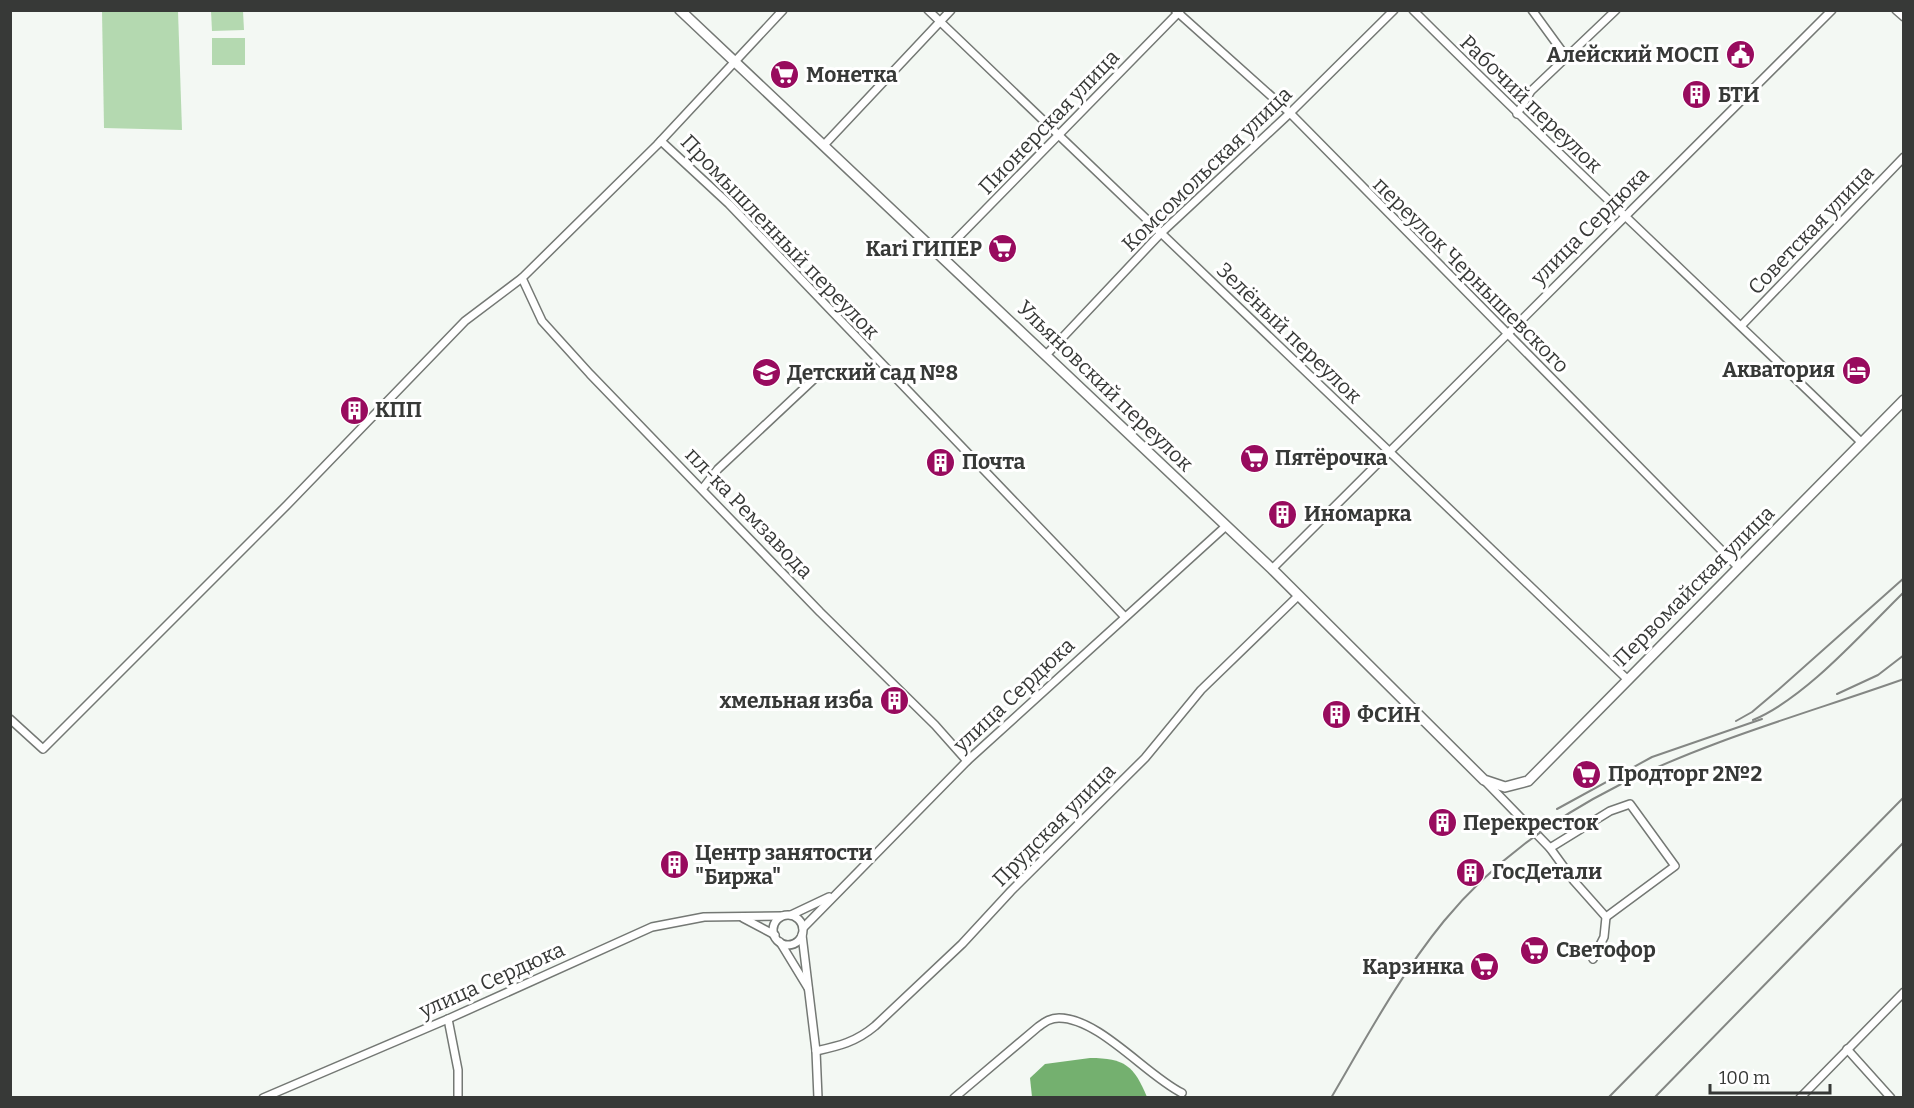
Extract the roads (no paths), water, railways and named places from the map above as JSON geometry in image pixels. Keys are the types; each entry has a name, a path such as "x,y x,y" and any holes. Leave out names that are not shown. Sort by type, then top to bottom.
{"main road":[{"name":"Ульяновский переулок","path":"680,10 1047,354 1272,569 1484,780 1505,787"},
{"name":"Первомайская улица","path":"1505,787 1527,781 1904,400"}],"street":[{"path":"10,718 43,749 303,489 465,321 522,278 661,141 783,10"},
{"name":"Зелёный переулок","path":"928,10 1627,679"},
{"path":"824,146 951,10"},
{"name":"Комсомольская улица","path":"1047,354 1161,233 1290,114 1394,10"},
{"name":"Рабочий переулок","path":"1413,10 1623,217 1742,326 1862,443"},
{"path":"1533,10 1567,58"},
{"path":"1517,114 1531,91 1616,10"},
{"name":"улица Сердюка","path":"1272,569 1832,10"},
{"path":"1896,10 1904,17"},
{"name":"переулок Чернышевского","path":"1178,11 1290,114 1505,334 1738,567"},
{"name":"Пионерская улица","path":"940,256 1060,136 1178,11"},
{"name":"Промышленный переулок","path":"661,141 729,204 1124,616"},
{"name":"Советская улица","path":"1742,326 1904,157"},
{"name":"пл-ка Ремзавода","path":"522,278 542,321 966,761"},
{"path":"703,488 718,469 813,380"},
{"name":"улица Сердюка","path":"803,932 832,896 966,761 1226,526"},
{"name":"Прудская улица","path":"816,1051 860,1039 962,944 1011,891 1145,758 1201,690 1298,596"},
{"path":"1484,780 1550,848 1574,881 1606,918 1604,937 1593,959"},
{"path":"1550,848 1610,811 1630,804 1675,866 1606,918"},
{"path":"809,990 777,939 774,927 782,916 791,915 832,896"},
{"path":"791,915 799,919 803,932 816,1051 818,1098"},
{"path":"741,916 777,939 792,944 803,932"},
{"name":"улица Сердюка","path":"263,1098 448,1019 652,927 704,917 782,916"},
{"path":"1800,1098 1904,992"},
{"path":"954,1098 1038,1027 1049,1019 1059,1018 1088,1028 1129,1053 1165,1085 1182,1093"},
{"path":"448,1019 458,1070 458,1098"},
{"path":"1847,1049 1891,1098"}],"railway":[{"path":"1736,721 1752,712 1778,690 1904,578"},
{"path":"1753,720 1773,710 1813,680 1904,592"},
{"path":"1837,694 1878,675 1904,655"},
{"path":"1331,1098 1398,985 1444,921 1491,871 1543,830 1597,797 1655,768 1715,744 1904,679"},
{"path":"1557,809 1652,757 1762,719"},
{"path":"1608,1098 1904,797"},
{"path":"1654,1098 1904,842"}],"place":[{"name":"Алейский МОСП","path":"1740,55"},
{"name":"Монетка","path":"785,75"},
{"name":"БТИ","path":"1697,95"},
{"name":"Kari ГИПЕР","path":"1003,249"},
{"name":"Акватория","path":"1856,370"},
{"name":"Детский сад №8","path":"766,373"},
{"name":"КПП","path":"354,410"},
{"name":"Пятёрочка","path":"1254,458"},
{"name":"Почта","path":"941,462"},
{"name":"Иномарка","path":"1283,514"},
{"name":"хмельная изба","path":"894,701"},
{"name":"ФСИН","path":"1336,715"},
{"name":"Продторг 2№2","path":"1587,774"},
{"name":"Перекресток","path":"1442,823"},
{"name":"Центр занятости \"Биржа\"","path":"674,865"},
{"name":"ГосДетали","path":"1471,872"},
{"name":"Светофор","path":"1535,950"},
{"name":"Карзинка","path":"1485,967"}]}
